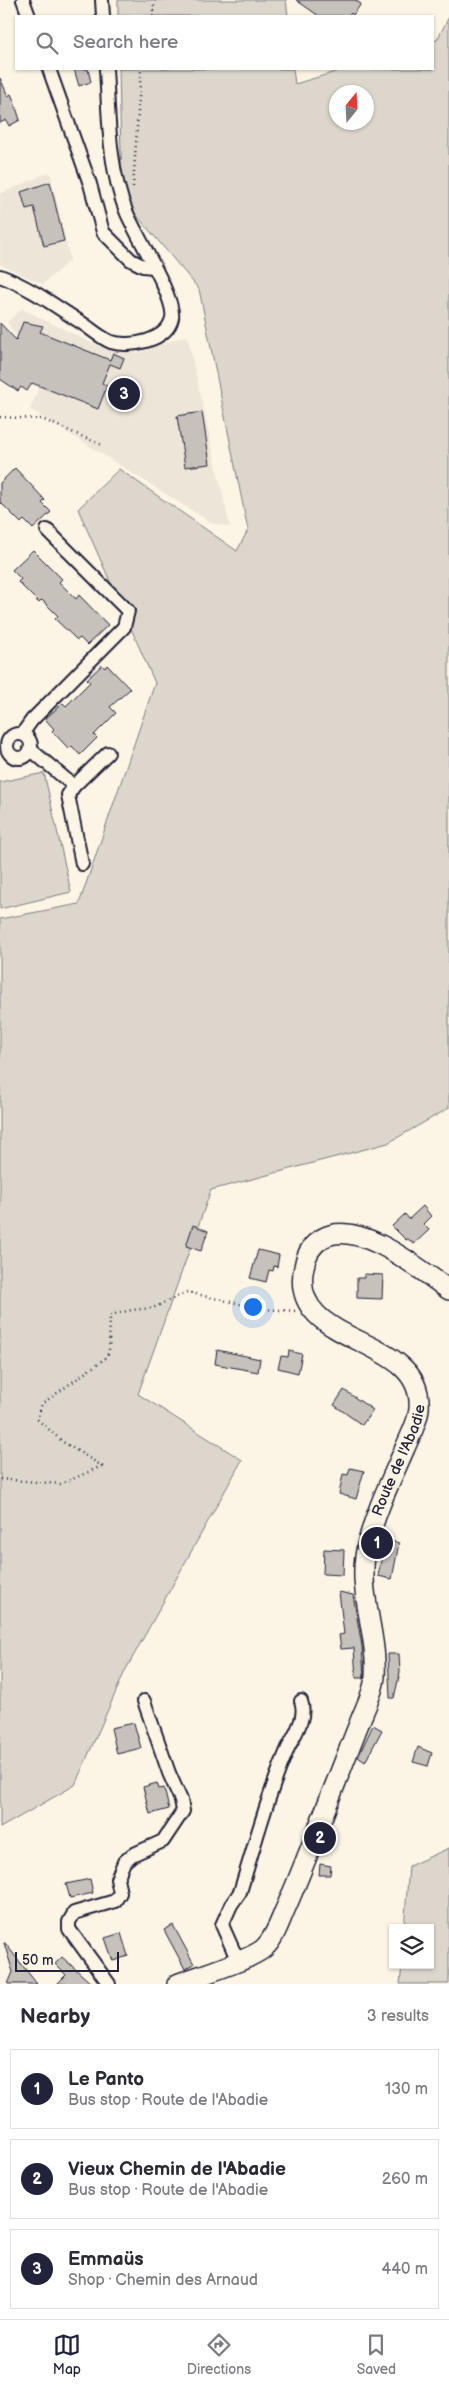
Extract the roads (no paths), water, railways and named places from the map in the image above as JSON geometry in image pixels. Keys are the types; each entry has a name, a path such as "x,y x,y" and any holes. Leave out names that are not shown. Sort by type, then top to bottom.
{"street":[{"path":"23,0 29,15"},
{"path":"102,0 103,15"},
{"path":"49,70 90,184 103,232 131,260 143,266 153,267"},
{"path":"0,276 19,283 110,342 130,345 153,338 166,331 173,316 169,298 125,211 112,160 106,70"},
{"path":"22,734 32,720 124,628 128,611 47,530"},
{"path":"30,749 26,756 18,758 4,754 9,740 14,735 22,734 28,738 30,749 74,786"},
{"path":"82,864 68,802 70,790 108,752"},
{"name":"Route de l'Abadie","path":"176,1984 252,1956 264,1948 274,1935 372,1693 375,1679 375,1663 364,1585 367,1547 375,1520 414,1427 419,1409 418,1392 412,1377 400,1364 325,1321 307,1305 302,1276 307,1256 323,1238 345,1232 367,1238 449,1290"},
{"path":"109,1984 69,1929 69,1922 74,1914 115,1901 120,1892 117,1879 124,1862 132,1855 163,1841 183,1811 181,1800 169,1773 144,1701"},
{"path":"238,1961 222,1925 230,1905 240,1892 280,1765 302,1717 303,1707 301,1701"}],"place":[{"name":"Emmaüs","path":"124,394"},
{"name":"Le Panto","path":"377,1543"},
{"name":"Vieux Chemin de l'Abadie","path":"320,1838"}]}
